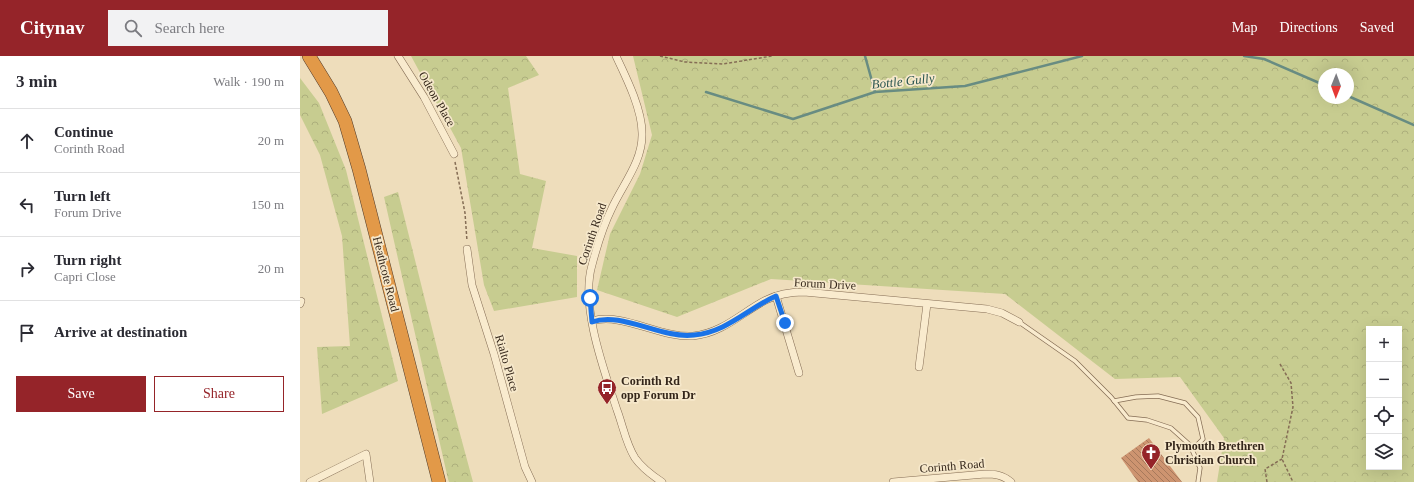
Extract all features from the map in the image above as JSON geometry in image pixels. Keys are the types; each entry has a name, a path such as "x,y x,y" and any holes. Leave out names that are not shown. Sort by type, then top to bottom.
{"highway":[{"name":"Heathcote Road","path":"302,56 318,72"},
{"name":"Heathcote Road","path":"310,56 345,121 359,169 439,482"}],"street":[{"name":"Odeon Place","path":"398,56 424,97 454,154"},
{"name":"Corinth Road","path":"616,56 630,87 640,119 642,133 641,144 634,166 612,208 591,268 588,286 592,322 606,376 629,446 636,459 652,476 662,482"},
{"name":"Rialto Place","path":"467,248 472,285 494,354 525,468 532,482"},
{"name":"Forum Drive","path":"592,322 598,319 618,320 666,333 681,336 693,336 721,329 766,301 776,296 794,292 995,311 1010,316 1019,322"},
{"path":"776,296 799,373"},
{"path":"919,367 927,304"},
{"path":"310,482 366,454 370,482"},
{"name":"Corinth Road","path":"893,482 985,474 996,474 1011,482"}],"lane":[{"path":"1019,322 1075,361 1114,401 1128,418 1147,420 1171,428 1190,445 1200,468 1198,482"},
{"path":"1114,401 1136,397 1158,396 1185,403 1198,417 1202,439 1192,450"}],"path":[{"path":"660,56 685,62 723,64 772,56"},
{"path":"454,154 455,167 465,213 467,248"},
{"path":"1280,364 1291,383 1293,407 1282,459 1293,482"},
{"path":"1267,482 1265,469 1282,459"}],"green space":[{"path":"411,56 526,56 539,75 508,88 520,174 546,181 532,248 577,256 577,297 494,311 484,285 461,148"},
{"path":"633,56 1414,56 1414,482 1217,482 1224,438 1180,377 1115,379 1005,294 771,279 677,317 597,290 610,234 640,174 652,135"},
{"path":"300,78 319,103 346,170 398,381 322,414 317,347 350,346 342,236 320,155 300,115"},
{"path":"398,192 439,356 473,482 449,482 448,479 384,197"}],"building":[{"name":"Plymouth Brethren Christian Church","path":"1149,438 1182,482 1138,482 1121,458"}],"waterway":[{"path":"865,56 875,92"},
{"name":"Bottle Gully","path":"706,92 793,119 875,92 965,86 1082,56"},
{"name":"Bottle Gully","path":"1244,56 1264,59 1318,82"},
{"name":"Bottle Gully","path":"1354,99 1414,125"}],"place":[{"name":"Corinth Rd opp Forum Dr","path":"607,405"},
{"name":"Plymouth Brethren Christian Church","path":"1151,470"}],"route":[{"path":"590,298 592,322 598,319 618,320 681,336 693,336 721,329 776,296 785,323"}]}
